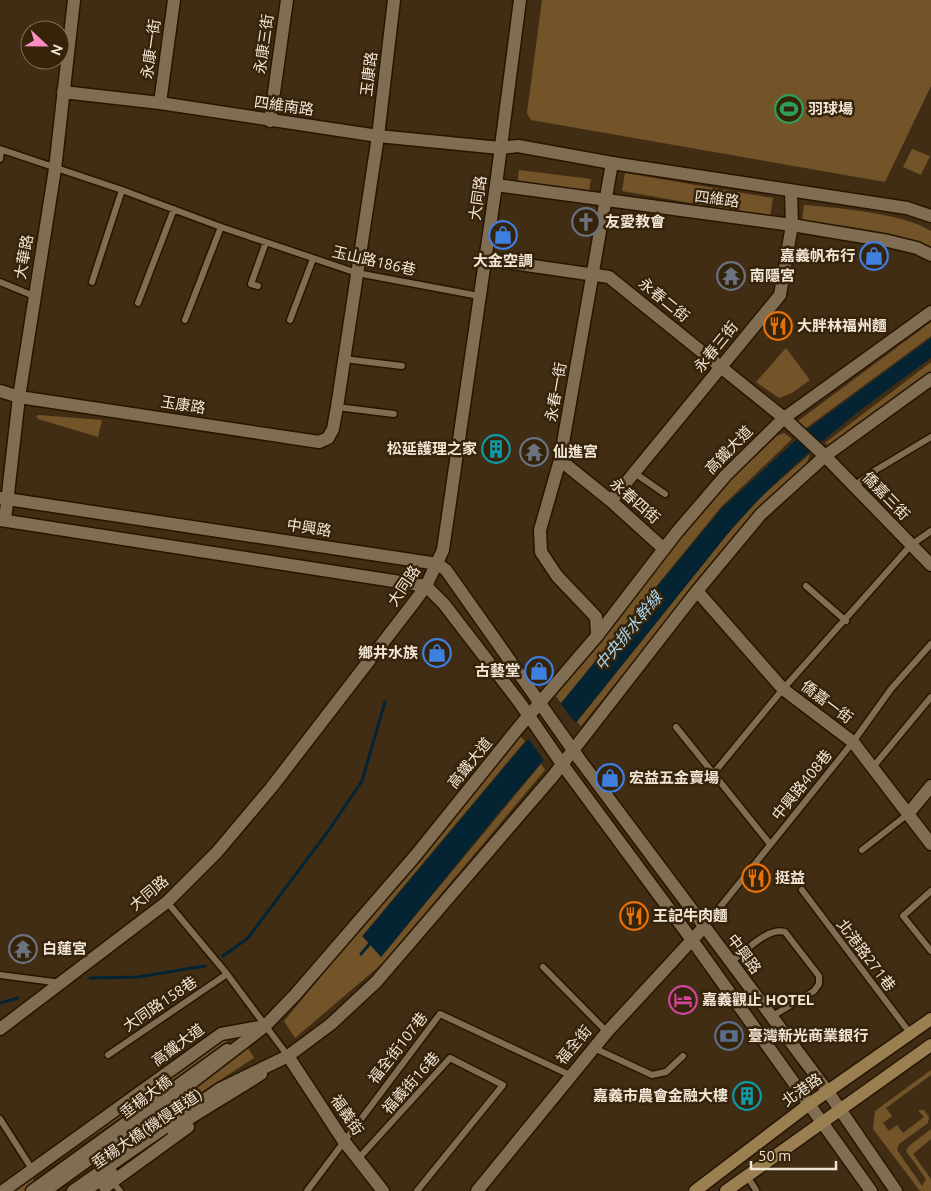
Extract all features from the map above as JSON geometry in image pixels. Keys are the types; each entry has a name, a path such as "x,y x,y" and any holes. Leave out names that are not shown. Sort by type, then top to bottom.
{"main road":[{"name":"北港路","path":"695,1191 808,1105 931,1019"},
{"path":"726,1191 931,1046"}],"street":[{"name":"大華路","path":"3,520 4,499 19,397 55,168 74,0"},
{"name":"永康一街","path":"160,103 174,0"},
{"name":"永康三街","path":"270,121 286,0"},
{"name":"玉康路","path":"0,391 19,397 318,442 328,438 333,429 337,406 378,136 394,0"},
{"name":"大同路","path":"0,1029 167,902 217,852 271,788 426,586 438,564 443,550 496,185 520,0"},
{"name":"四維南路","path":"63,92 160,103 378,136 500,148"},
{"name":"四維路","path":"500,148 518,146 612,163 907,208 931,216"},
{"name":"永春一街","path":"597,636 596,617 557,576 541,552 540,530 560,460 612,163"},
{"name":"四維路","path":"496,185 792,225 888,241 917,248 931,256"},
{"name":"永春三街","path":"611,501 780,296 792,225 791,191"},
{"name":"永春二街","path":"485,259 609,277 721,366 784,418 795,430"},
{"name":"高鐵大道","path":"2,1191 221,1034 265,1026 295,995 416,855 597,636 664,549 726,476 784,418 931,312"},
{"path":"99,1191 116,1186 331,1024 376,982 562,764 697,591 761,514 821,453 931,379"},
{"name":"僑嘉三街","path":"795,430 821,453 931,565"},
{"name":"永春四街","path":"560,460 611,501 664,549"},
{"name":"中興路","path":"4,499 438,564"},
{"path":"3,520 426,586 444,604 530,717 554,753 692,940 871,1191"},
{"path":"438,564 446,570 542,703"},
{"name":"僑嘉一街","path":"697,591 783,689 853,742 931,844"},
{"name":"中興路","path":"542,703 573,750 828,1092 896,1191"},
{"path":"908,814 931,786"},
{"name":"福全街","path":"477,1191 607,1032 704,927"},
{"name":"垂楊大橋","path":"45,1191 131,1129 211,1063 265,1026"},
{"path":"73,1191 225,1092 288,1056"},
{"name":"福義街","path":"288,1056 343,1140 383,1191"},
{"name":"垂楊大橋(機慢車道)","path":"32,1191 211,1063"},
{"name":"垂楊大橋(機慢車道)","path":"85,1191 154,1140 225,1092"}],"lane":[{"name":"玉山路186巷","path":"1,149 357,273 479,296"},
{"path":"0,159 1,149"},
{"path":"92,282 122,190"},
{"path":"138,302 174,209"},
{"path":"185,320 221,227"},
{"path":"258,286 251,284 266,242"},
{"path":"290,320 313,259"},
{"path":"0,282 34,296"},
{"path":"344,359 402,366"},
{"path":"337,406 394,414"},
{"path":"854,486 876,470 931,437"},
{"path":"633,474 665,494"},
{"path":"714,774 783,689 846,621 911,545 931,531"},
{"path":"806,586 846,621"},
{"name":"中興路408巷","path":"704,927 853,742 891,689 931,644"},
{"path":"873,767 931,697"},
{"name":"中興路408巷","path":"676,727 770,844"},
{"path":"862,850 908,814"},
{"name":"北港路271巷","path":"802,890 910,1033"},
{"path":"931,891 903,916 931,951"},
{"path":"167,902 227,974 288,1056"},
{"path":"731,963 769,934 779,930 785,932 819,976 819,984 814,991 771,1016"},
{"path":"543,967 607,1032"},
{"name":"大同路158巷","path":"108,1055 227,974"},
{"path":"0,975 62,983"},
{"name":"福全街107巷","path":"343,1140 440,1014 570,1076"},
{"path":"594,1048 652,1075 666,1072 683,1056"},
{"name":"福義街16巷","path":"358,1159 450,1058 503,1085 417,1191"},
{"path":"1,1122 32,1169"},
{"path":"307,1191 343,1140"},
{"path":"747,1176 756,1190"}],"shaded area":[{"path":"542,0 931,0 931,86 885,182 531,120 527,113"},
{"path":"912,149 930,156 921,175 903,167"},
{"path":"519,170 591,179 588,196 517,186"},
{"path":"625,173 773,198 770,217 622,191"},
{"path":"804,205 870,212 919,225 931,231 931,249 916,242 885,233 802,221"},
{"path":"931,322 931,336 806,428 798,421"},
{"path":"786,348 810,380 792,393 779,398 756,382"},
{"path":"931,362 931,374 832,443 828,445 825,443"},
{"path":"36,416 102,420 98,437 38,419"},
{"path":"784,433 792,439 721,507 561,703 554,694 667,553 728,482 776,436"},
{"path":"810,454 806,465 687,595 581,726 577,722 725,537 761,497"},
{"path":"520,736 525,741 362,936 381,957 541,764 545,770 383,963 295,1038 284,1021"},
{"path":"224,1036 227,1041 209,1057 33,1177 34,1182 26,1191 10,1191"},
{"path":"245,1043 254,1058 186,1102 181,1095"},
{"path":"931,1070 931,1075 886,1108 892,1116 883,1123 889,1131 897,1125 903,1133 924,1117 918,1110 924,1110 929,1117 928,1123 899,1144 897,1150 922,1186 926,1179 906,1151 909,1146 931,1129 931,1139 913,1154 931,1179 931,1191 920,1191 873,1129 875,1111"}],"water":[{"path":"931,338 931,358 879,396 803,458 756,502 734,526 577,721 501,810 381,957 363,936 518,751 562,702 722,508 809,428"}],"pier":[{"path":"559,702 577,725 545,762 527,737"}],"waterway":[{"path":"223,956 248,938 329,830 362,781 385,702"},
{"name":"中央排水幹線","path":"361,954 372,941"},
{"path":"90,978 138,977 205,966"},
{"path":"0,1003 18,998"}],"place":[{"name":"羽球場","path":"789,109"},
{"name":"友愛教會","path":"586,222"},
{"name":"大金空調","path":"503,235"},
{"name":"嘉義帆布行","path":"874,256"},
{"name":"南隱宮","path":"731,276"},
{"name":"大胖林福州麵","path":"778,326"},
{"name":"松延護理之家","path":"496,449"},
{"name":"仙進宮","path":"534,452"},
{"name":"鄉井水族","path":"437,653"},
{"name":"古藝堂","path":"539,671"},
{"name":"宏益五金賣場","path":"610,778"},
{"name":"挺益","path":"756,878"},
{"name":"王記牛肉麵","path":"634,916"},
{"name":"白蓮宮","path":"23,949"},
{"name":"嘉義觀止 HOTEL","path":"683,1000"},
{"name":"臺灣新光商業銀行","path":"729,1036"},
{"name":"嘉義市農會金融大樓","path":"747,1096"}]}
